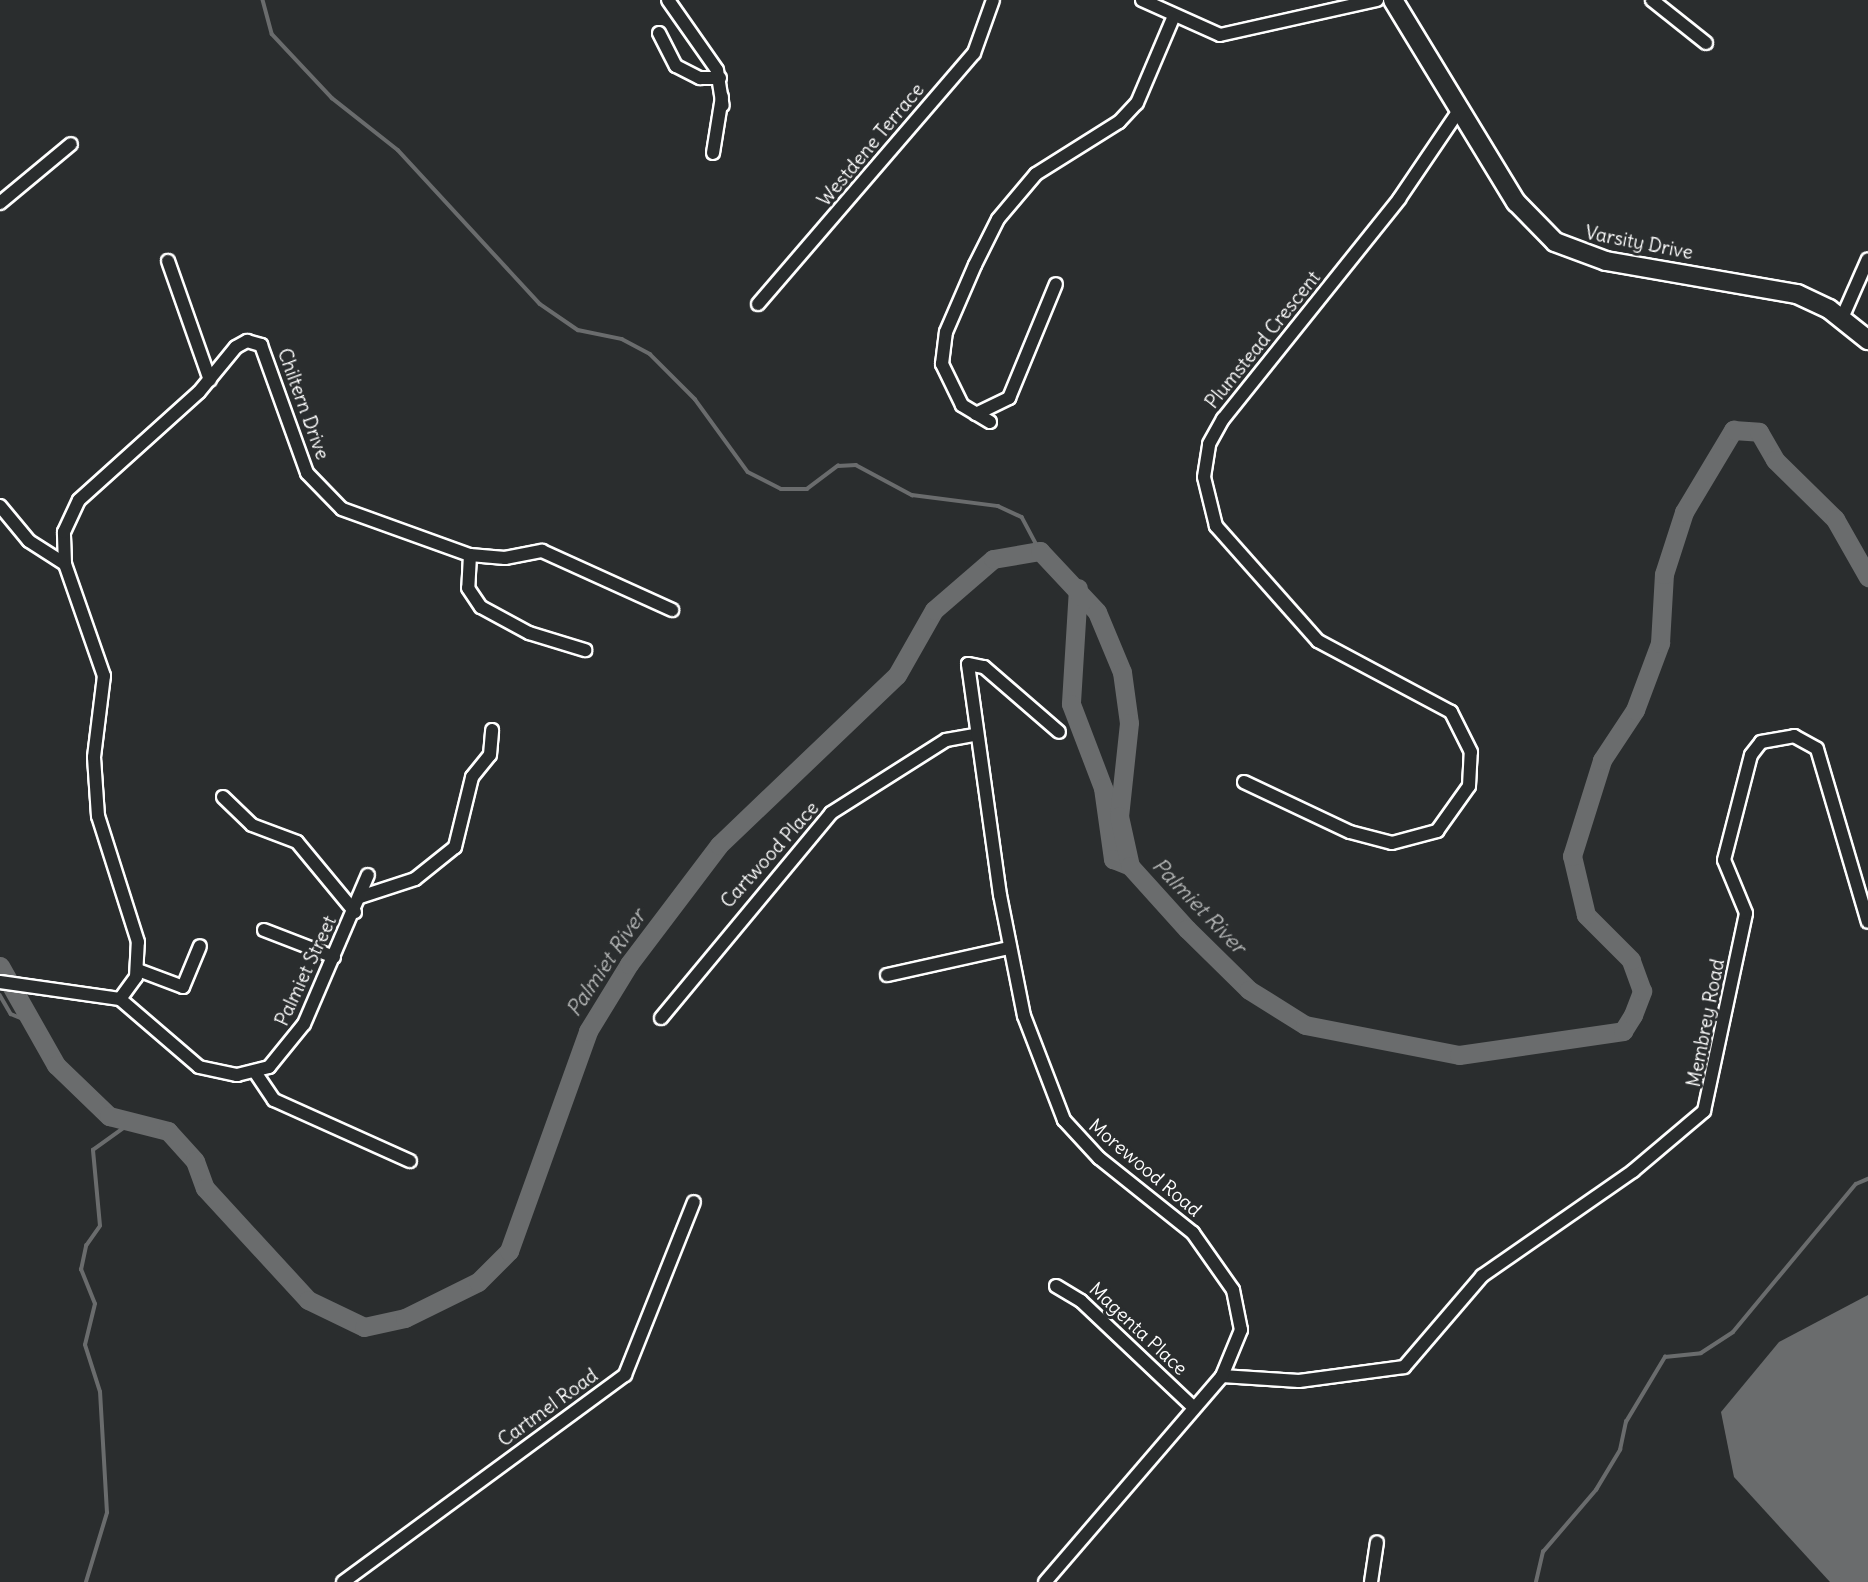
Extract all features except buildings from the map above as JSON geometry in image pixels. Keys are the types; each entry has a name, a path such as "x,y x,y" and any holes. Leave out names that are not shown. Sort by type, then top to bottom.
{"street":[{"path":"668,0 720,78 723,101 710,139 713,153"},
{"name":"Westdene Terrace","path":"758,303 974,53 993,0"},
{"path":"1142,0 1220,35 1377,0"},
{"name":"Varsity Drive","path":"1394,0 1516,202 1570,250 1797,294 1842,318 1868,340"},
{"path":"1652,0 1706,43"},
{"path":"990,422 976,414 949,385 942,353 990,232 1036,174 1128,113 1157,65 1174,16"},
{"path":"659,33 676,66 700,78 720,78"},
{"name":"Plumstead Crescent","path":"1244,782 1350,832 1392,843 1437,831 1469,786 1469,745 1451,712 1318,641 1216,526 1204,477 1209,444 1223,419 1399,199 1460,109"},
{"path":"0,203 71,144"},
{"path":"1842,318 1868,259"},
{"path":"168,261 210,380"},
{"path":"976,414 1009,398 1056,284"},
{"name":"Chiltern Drive","path":"138,970 138,942 94,791 104,676 65,564 64,532 79,500 210,380 236,347 257,342 301,460 324,496 396,533 470,555 505,558 542,551 672,610"},
{"path":"0,506 29,541 65,564"},
{"path":"470,555 472,600 529,633 585,650"},
{"name":"Morewood Road","path":"1045,1582 1191,1405 1222,1376 1241,1330 1233,1290 1193,1233 1099,1158 1064,1121 1031,1037 1009,948 965,677 973,662 1059,732"},
{"path":"360,897 408,883 455,847 472,777 490,755 492,730"},
{"name":"Cartwood Place","path":"661,1018 831,813 946,740 975,735"},
{"name":"Membrey Road","path":"1222,1376 1300,1381 1404,1367 1482,1276 1633,1171 1704,1111 1746,913 1724,860 1747,767 1761,741 1794,736 1817,749 1868,922"},
{"path":"223,797 252,825 297,842 355,912"},
{"name":"Palmiet Street","path":"256,1072 282,1057 294,1041 355,912 369,875"},
{"path":"264,930 334,957"},
{"path":"120,999 138,970 183,987 200,946"},
{"path":"887,975 1009,948"},
{"path":"0,982 59,987 120,999 200,1068 237,1075 256,1072 274,1100 410,1161"},
{"name":"Cartmel Road","path":"343,1582 625,1375 694,1202"},
{"name":"Magenta Place","path":"1056,1286 1081,1301 1191,1405"},
{"path":"1371,1582 1377,1542"}],"shaded area":[{"path":"1868,1295 1868,1582 1830,1582 1734,1477 1721,1412 1779,1342"}],"waterway":[{"path":"263,0 272,34 332,98 398,150 540,304 578,330 622,339 650,354 695,399 748,472 781,489 807,489 838,466 856,465 912,495 998,506 1022,517 1040,551"},
{"name":"Palmiet River","path":"0,966 56,1065 109,1116 168,1131 195,1161 205,1188 308,1300 364,1327 405,1318 478,1282 509,1251 588,1031 629,964 719,845 897,675 934,610 993,559 1040,551 1097,612 1122,672 1129,723 1119,816 1130,866 1187,929 1249,990 1305,1025 1459,1055 1623,1031 1633,1015 1642,991 1631,960 1586,915 1572,856 1602,760 1635,710 1660,643 1664,574 1684,512 1733,430 1759,432 1775,460 1835,519 1868,577"},
{"path":"1078,588 1071,704 1103,788 1113,859 1130,866"},
{"path":"0,995 11,1014 26,1020"},
{"path":"86,1582 107,1513 100,1392 85,1345 95,1304 81,1270 86,1246 100,1226 93,1150 132,1122"},
{"path":"1536,1582 1543,1552 1596,1490 1620,1450 1626,1422 1665,1357 1701,1353 1733,1332 1856,1184 1868,1179"}]}
